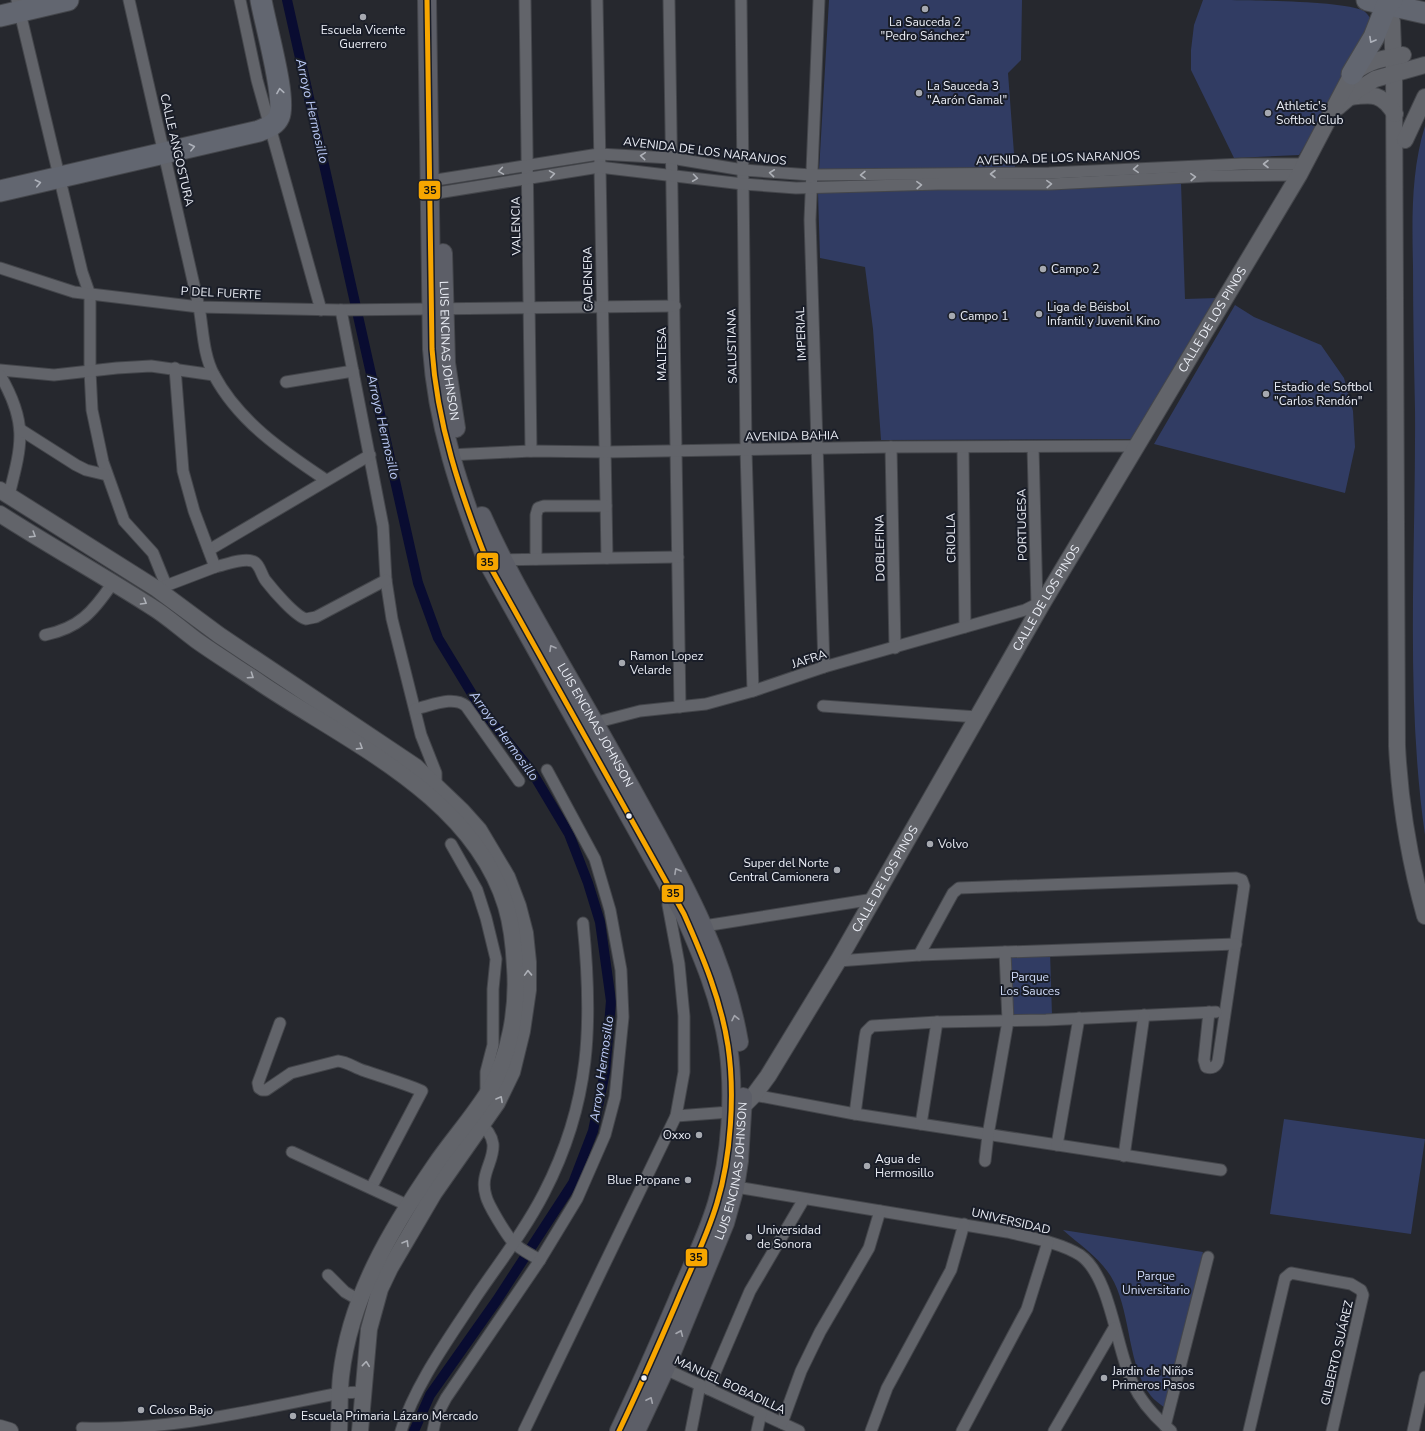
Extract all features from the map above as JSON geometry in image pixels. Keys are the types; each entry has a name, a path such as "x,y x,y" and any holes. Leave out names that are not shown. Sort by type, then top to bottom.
{"highway":[{"path":"12,9 68,0"},
{"path":"0,191 164,154 259,131 270,126 278,118 281,101 261,0"},
{"path":"1367,0 1394,3 1425,13"},
{"path":"1352,74 1394,3"}],"main road":[{"path":"427,0 436,187"},
{"name":"LUIS ENCINAS JOHNSON","path":"437,0 436,187 438,308 446,363 455,455 474,499 494,560 588,726 680,877 704,926 724,980 736,1022 741,1057 742,1138 728,1186 718,1240 658,1366 636,1431"},
{"path":"588,726 684,914 709,974 725,1030 730,1065 742,1104"},
{"path":"620,1431 658,1366"}],"street":[{"name":"CALLE ANGOSTURA","path":"129,0 199,307 207,356 214,375 233,402 262,434 288,455 326,480"},
{"path":"240,0 257,80 320,310"},
{"name":"VALENCIA","path":"525,0 531,451"},
{"name":"CADENERA","path":"597,0 598,154 607,558"},
{"name":"MALTESA","path":"669,0 670,175 675,306 680,708"},
{"name":"SALUSTIANA","path":"741,0 746,450 753,691"},
{"name":"IMPERIAL","path":"819,0 810,188 824,667"},
{"path":"1394,3 1392,22 1398,56 1405,140 1407,738 1410,794 1425,877"},
{"path":"12,9 59,178 85,284 90,295 90,371 96,434 107,475 124,521 153,553 162,587"},
{"path":"1352,74 1367,63 1398,56"},
{"path":"1332,112 1367,83 1399,72 1425,66"},
{"path":"1399,72 1395,114 1397,746 1400,798 1405,833 1412,869 1425,916"},
{"name":"CALLE DE LOS PINOS","path":"742,1104 768,1076 838,961 1040,604 1302,170 1352,74"},
{"path":"1350,97 1368,95 1378,96 1389,104 1395,114"},
{"path":"1405,140 1425,97"},
{"name":"AVENIDA DE LOS NARANJOS","path":"436,187 527,166 598,154 670,158 742,170 811,175 1015,179 1249,175 1302,170"},
{"path":"436,187 528,178 599,167 743,184 810,188"},
{"name":"AVENIDA DE LOS NARANJOS","path":"810,188 939,184 1015,179"},
{"name":"P DEL FUERTE","path":"0,268 59,288 90,295 199,307 341,310 675,306"},
{"path":"341,310 383,526 386,580 392,619 421,736 436,773 436,785"},
{"path":"0,370 54,376 135,366 175,368 214,375"},
{"path":"175,368 182,471 194,511 215,567"},
{"path":"286,382 353,370"},
{"path":"0,375 14,402 21,430 16,465 5,493 162,587 220,635 416,766 479,830 508,877 518,906 524,933 528,990 517,1055 506,1088 478,1121 435,1165 408,1206 380,1255 359,1300 348,1337 340,1393 340,1431"},
{"path":"21,430 81,467 107,475"},
{"name":"AVENIDA BAHIA","path":"455,455 531,451 605,452 891,447 963,448 1136,446"},
{"name":"DOBLEFINA","path":"891,447 895,648"},
{"name":"PORTUGESA","path":"1033,447 1040,604"},
{"name":"CRIOLLA","path":"963,448 965,627"},
{"path":"209,550 370,455"},
{"path":"536,559 536,515 538,508 544,506 606,506"},
{"path":"0,514 112,584 154,608 198,641 379,759 425,791 461,829 486,862 506,905 511,927 516,977 514,1011 506,1051 486,1094 478,1121 457,1160 434,1193 390,1268 380,1290 369,1329 360,1431"},
{"path":"494,560 678,557"},
{"path":"162,587 215,567 247,560 253,561 257,564 266,581 302,618 306,619 316,617 386,580"},
{"path":"45,635 65,630 84,618 96,607 112,584"},
{"name":"JAFRA","path":"588,726 640,711 680,708 706,704 753,691 824,667 895,648 1025,610 1040,604"},
{"path":"269,688 278,674"},
{"path":"415,709 453,700 466,706 519,781"},
{"path":"823,706 977,717"},
{"path":"433,1431 436,1417 446,1398 540,1260 577,1199 605,1134 615,1097 623,1017 621,970 613,925 595,859 547,770"},
{"path":"451,844 476,890 488,925 496,959 493,989 494,1045 486,1072 486,1094"},
{"path":"919,955 956,890 964,888 1236,878 1242,880 1244,886 1236,944 1218,1061 1215,1066 1209,1068 1206,1067 1204,1060 1209,1012"},
{"path":"524,1431 676,1116 684,1072 685,1043 682,986 668,905 672,893"},
{"path":"704,926 874,899"},
{"path":"401,1431 414,1395 513,1243 543,1194 561,1156 578,1102 585,1070 588,1030 588,977 582,923"},
{"path":"838,961 919,955 1236,944"},
{"path":"985,1161 988,1135 1008,1021 1005,952"},
{"path":"855,1114 865,1037 869,1028 877,1025 1008,1021 1225,1011"},
{"path":"1124,1156 1144,1015"},
{"path":"1057,1146 1079,1018"},
{"path":"921,1124 937,1022"},
{"path":"280,1024 258,1083 259,1088 262,1090 266,1090 291,1073 338,1061 346,1062 364,1071 390,1078 422,1091 372,1188"},
{"path":"676,1116 742,1104 855,1114 1221,1170"},
{"path":"478,1121 490,1132 493,1145 485,1183 486,1196 513,1243 540,1260"},
{"path":"292,1152 408,1206"},
{"name":"UNIVERSIDAD","path":"728,1186 964,1224 1048,1242 1080,1256 1089,1264 1104,1293 1122,1356 1133,1384 1145,1404 1168,1429"},
{"path":"691,1431 704,1387 750,1291 804,1198"},
{"path":"782,1423 802,1371 820,1332 869,1248 880,1211"},
{"path":"871,1431 887,1388 951,1270 964,1224"},
{"path":"962,1431 1025,1314 1034,1293 1048,1242"},
{"path":"1168,1429 1208,1257"},
{"name":"GILBERTO SUÁREZ","path":"1249,1431 1285,1278 1291,1273 1351,1284 1361,1290 1363,1294 1332,1431"},
{"path":"328,1275 344,1292 359,1300"},
{"path":"1054,1431 1114,1328"},
{"name":"MANUEL BOBADILLA","path":"658,1366 799,1431"},
{"path":"1413,1431 1425,1377"},
{"path":"82,1428 119,1429 176,1424 340,1393 363,1392"},
{"path":"757,1431 761,1413"},
{"path":"0,1428 10,1431"}],"green space":[{"path":"829,0 1022,0 1021,60 1008,73 1015,167 819,171"},
{"name":"Athletic's Softbol Club","path":"1203,0 1287,1 1334,5 1352,7 1364,11 1369,16 1372,36 1299,155 1234,158 1191,70 1191,50 1194,25"},
{"path":"1425,126 1425,835 1415,730 1413,676 1415,410 1412,231 1413,196 1417,160"},
{"name":"Liga de Béisbol Infantil y Juvenil Kino","path":"1181,183 1185,299 1217,298 1132,439 881,440 873,329 865,267 820,258 818,193"},
{"name":"Estadio de Softbol \"Carlos Rendón\"","path":"1235,305 1254,317 1321,345 1344,378 1353,411 1355,447 1345,493 1154,444"},
{"name":"Parque Los Sauces","path":"1050,952 1052,1015 1011,1016 1009,954"},
{"path":"1284,1119 1425,1139 1411,1234 1270,1214"},
{"name":"Parque Universitario","path":"1063,1230 1203,1252 1165,1408 1151,1396 1138,1371 1120,1295 1114,1282 1098,1260"}],"waterway":[{"name":"Arroyo Hermosillo","path":"287,0 418,583 438,638 480,707 532,772 569,834 588,883 600,922 611,1001 605,1072 593,1131 573,1183 497,1300 430,1395 414,1431"}],"transit line":[{"name":"35","path":"427,0 432,349 439,404 451,457 487,561 684,914 716,995 728,1046 731,1084 730,1125 726,1166 717,1203 698,1254 619,1431"}],"place":[{"name":"La Sauceda 2 \"Pedro Sánchez\"","path":"925,9"},
{"name":"Escuela Vicente Guerrero","path":"363,17"},
{"name":"La Sauceda 3 \"Aarón Gamal\"","path":"919,93"},
{"name":"Athletic's Softbol Club","path":"1268,113"},
{"name":"Campo 2","path":"1043,269"},
{"name":"Liga de Béisbol Infantil y Juvenil Kino","path":"1039,314"},
{"name":"Campo 1","path":"952,316"},
{"name":"Estadio de Softbol \"Carlos Rendón\"","path":"1266,394"},
{"name":"Ramon Lopez Velarde","path":"622,663"},
{"name":"Volvo","path":"930,844"},
{"name":"Super del Norte Central Camionera","path":"837,870"},
{"name":"Oxxo","path":"699,1135"},
{"name":"Agua de Hermosillo","path":"867,1166"},
{"name":"Blue Propane","path":"688,1180"},
{"name":"Universidad de Sonora","path":"749,1237"},
{"name":"Jardin de Niños Primeros Pasos","path":"1104,1378"},
{"name":"Coloso Bajo","path":"141,1410"},
{"name":"Escuela Primaria Lázaro Mercado","path":"293,1416"}]}
